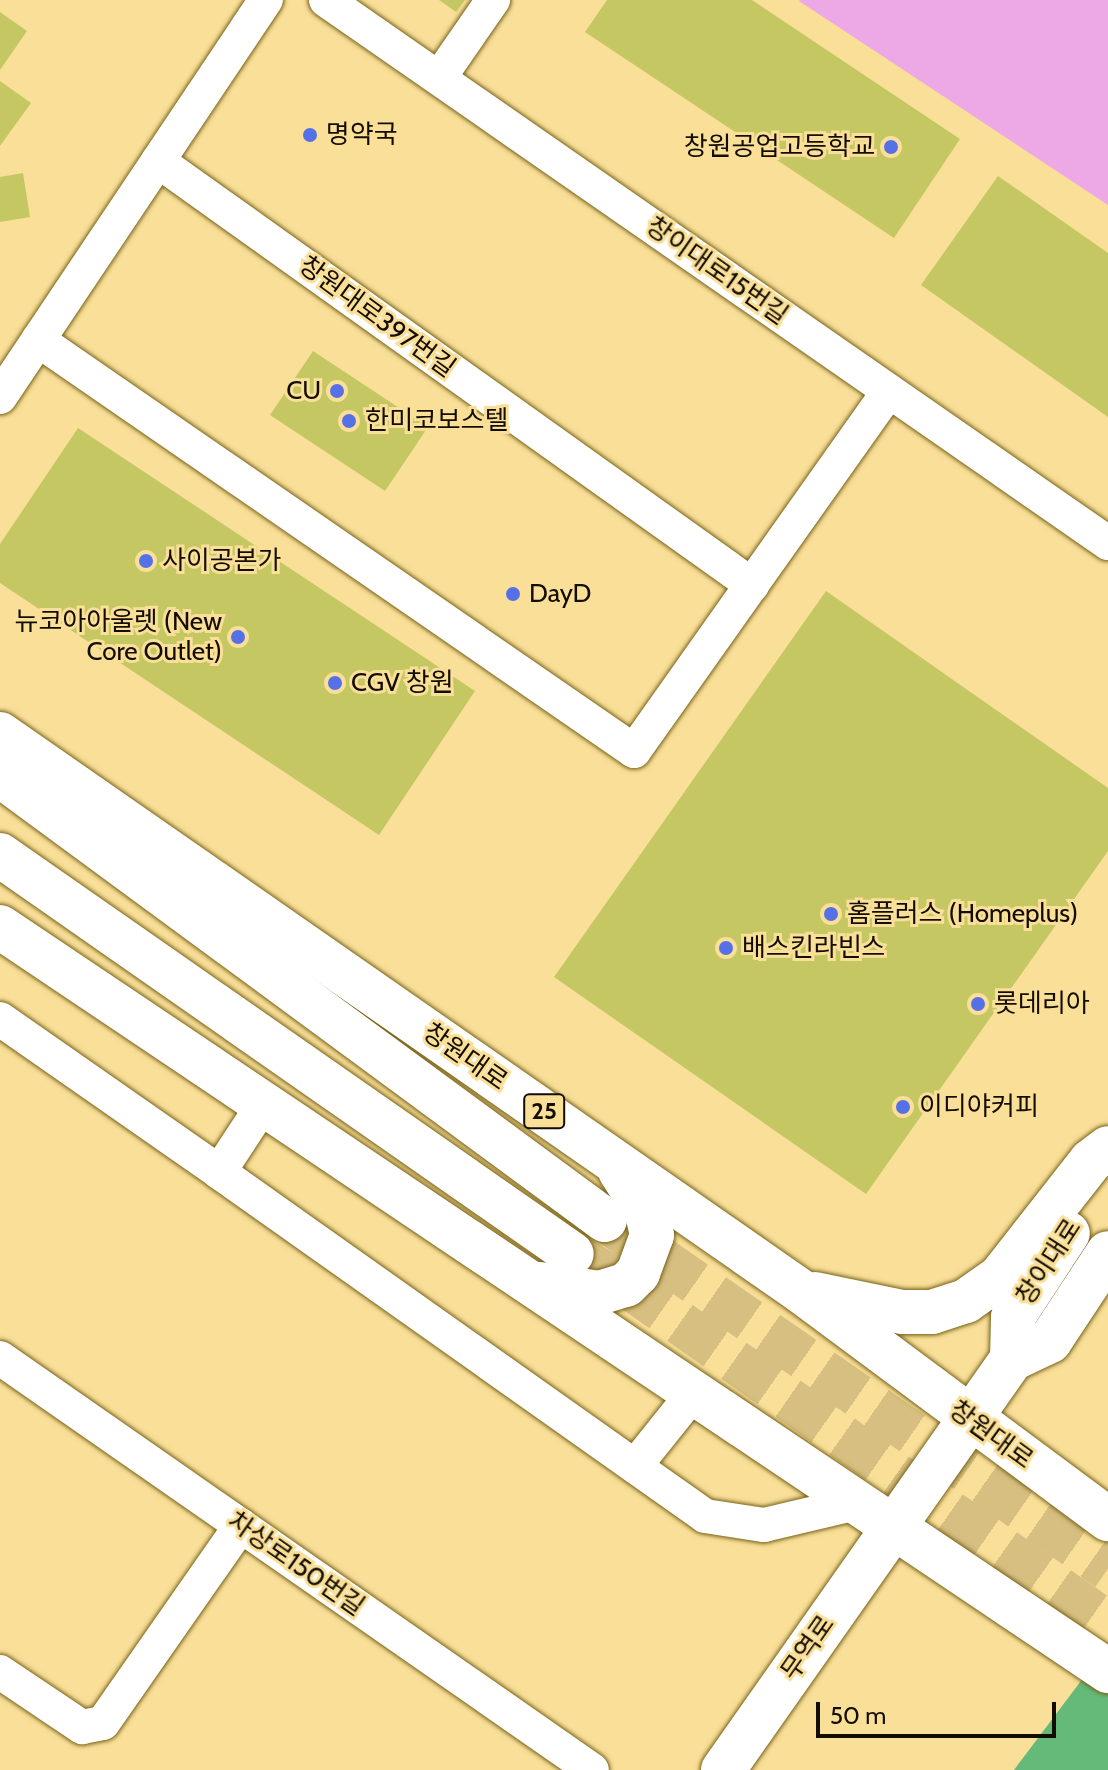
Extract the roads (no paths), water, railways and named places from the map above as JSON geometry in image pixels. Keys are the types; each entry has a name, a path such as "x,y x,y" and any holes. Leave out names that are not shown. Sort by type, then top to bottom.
{"main road":[{"name":"창원대로","path":"0,734 802,1292 970,1420 1094,1509"},
{"path":"0,775 605,1220"},
{"path":"0,855 572,1254"},
{"path":"0,927 1108,1671"},
{"path":"802,1292 902,1312 932,1312 966,1301 1000,1277 1091,1161 1108,1148"},
{"path":"522,1280 599,1293 626,1285 638,1273 649,1256 652,1235 647,1213 610,1156"},
{"name":"창이대로","path":"1108,1171 1013,1317 1012,1359 1050,1341 1108,1253"},
{"path":"970,1420 1012,1359"},
{"name":"무역로","path":"723,1770 878,1514 970,1420"}],"street":[{"path":"0,397 266,0"},
{"name":"창이대로15번길","path":"326,0 1108,543"},
{"path":"439,78 493,0"},
{"name":"창원대로397번길","path":"158,161 752,585"},
{"path":"38,340 634,751 889,391"},
{"path":"0,1019 705,1516 728,1523 764,1525 878,1514"},
{"path":"219,1172 263,1105"},
{"name":"차상로150번길","path":"0,1358 592,1770"},
{"path":"635,1466 695,1391"},
{"path":"0,1672 82,1727 103,1723 241,1525"}],"tunnel":[{"path":"605,1220 1108,1569"},
{"path":"572,1254 626,1285 1108,1623"}],"place":[{"name":"명약국","path":"310,135"},
{"name":"창원공업고등학교","path":"891,147"},
{"name":"CU","path":"337,391"},
{"name":"한미코보스텔","path":"349,421"},
{"name":"사이공본가","path":"146,561"},
{"name":"DayD","path":"513,594"},
{"name":"뉴코아아울렛 (New Core Outlet)","path":"238,637"},
{"name":"CGV 창원","path":"335,683"},
{"name":"홈플러스 (Homeplus)","path":"831,914"},
{"name":"배스킨라빈스","path":"726,948"},
{"name":"롯데리아","path":"978,1004"},
{"name":"이디야커피","path":"903,1107"}]}
